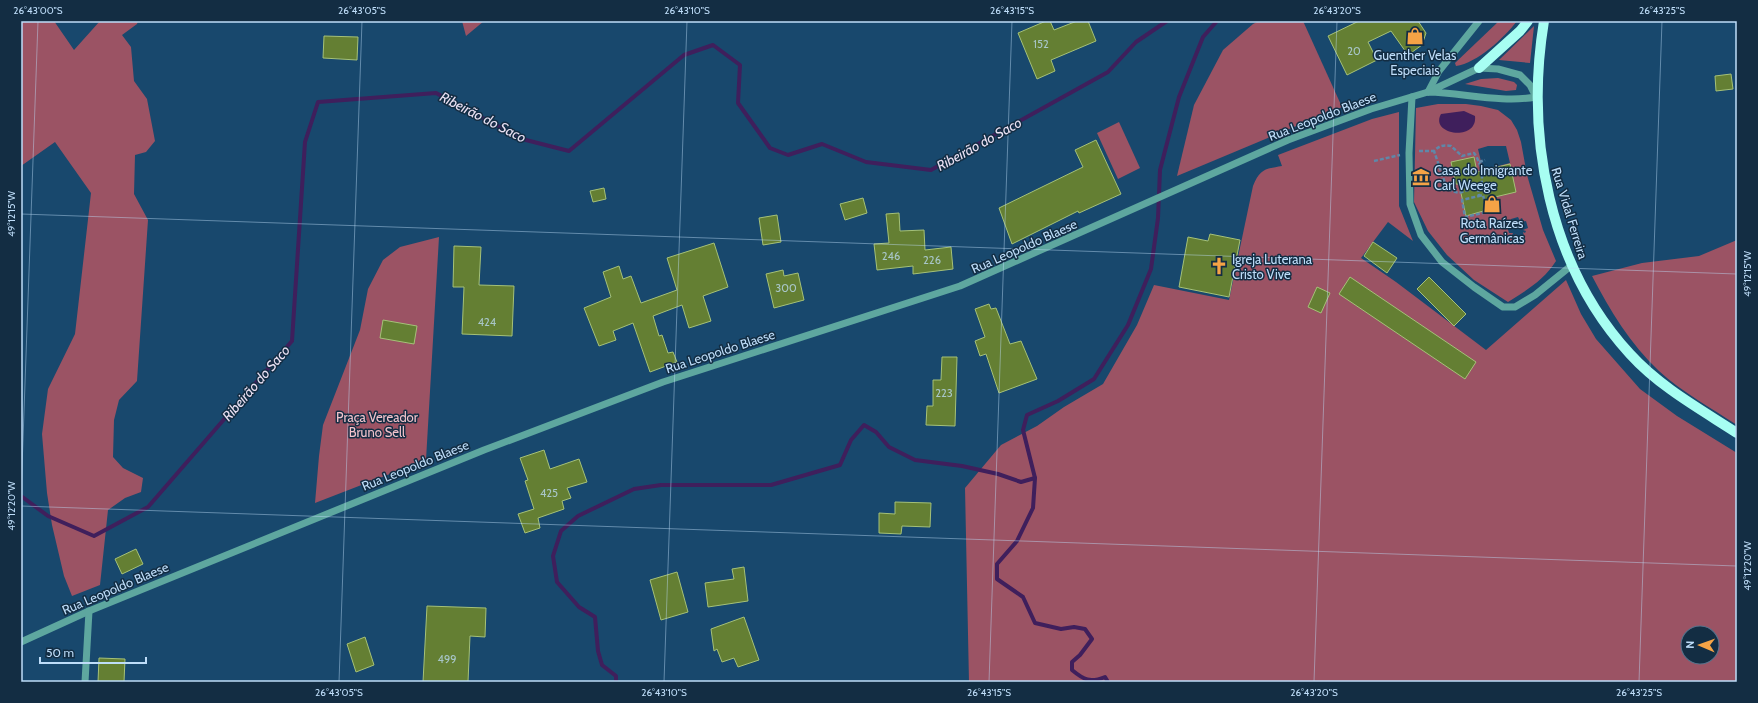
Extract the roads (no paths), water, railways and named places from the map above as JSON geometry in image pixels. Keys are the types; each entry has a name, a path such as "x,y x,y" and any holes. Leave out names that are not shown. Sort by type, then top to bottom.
{"main road":[{"path":"1478,68 1511,40 1528,21"},
{"name":"Rua Vidal Ferreira","path":"1544,21 1536,96 1539,146 1544,173 1560,232 1572,265 1588,298 1630,355 1654,377 1684,399 1737,433"}],"street":[{"path":"1428,92 1439,71 1479,21"},
{"name":"Rua Leopoldo Blaese","path":"21,642 89,611 484,450 628,394 960,286 1327,124 1428,92 1478,68 1498,69 1520,75 1530,85 1536,96 1506,100 1451,93 1428,92"},
{"path":"1412,97 1409,153 1410,204 1421,235 1442,262 1503,307 1515,307 1535,295 1572,265"},
{"path":"84,682 89,611"}],"waterway":[{"name":"Ribeirão do Saco","path":"21,496 48,516 94,536 148,507 292,341 305,142 318,102 436,93 522,139 569,151 684,55 713,45 740,65 738,103 770,148 788,155 822,144 866,162 931,170 1108,72 1136,42 1167,21"},
{"path":"1108,682 1105,677 1095,680 1087,680 1072,670 1072,662 1080,655 1092,639 1085,629 1074,627 1061,629 1035,623 1023,597 997,579 997,564 1017,541 1033,508 1035,478 1023,430 1027,415 1058,401 1094,379 1128,325 1151,269 1158,218 1160,170 1179,97 1203,37 1217,21"},
{"path":"616,682 616,676 602,665 598,651 595,617 579,607 557,582 553,556 561,531 578,516 634,489 661,485 771,485 840,465 851,440 864,425 876,432 889,447 915,460 962,466 998,474 1021,482 1035,478"}],"place":[{"name":"Guenther Velas Especiais","path":"1415,36"},
{"name":"Casa do Imigrante Carl Weege","path":"1421,177"},
{"name":"Rota Raízes Germânicas","path":"1492,204"},
{"name":"Igreja Luterana Cristo Vive","path":"1219,266"}],"park label":[{"name":"Praça Vereador Bruno Sell","path":"377,424"}]}
